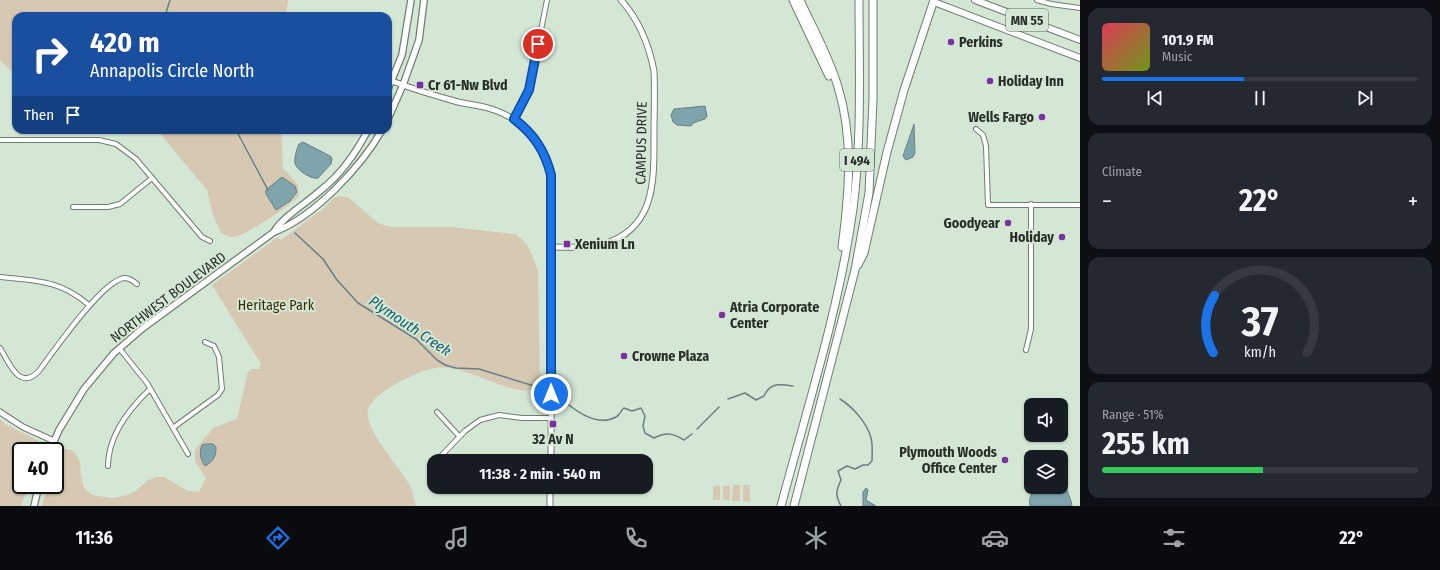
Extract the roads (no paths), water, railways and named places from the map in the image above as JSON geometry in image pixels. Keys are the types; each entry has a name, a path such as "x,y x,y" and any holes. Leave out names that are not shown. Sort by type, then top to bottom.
{"highway":[{"path":"793,0 817,47 842,107"},
{"path":"800,0 827,56 838,88 849,149 849,190 831,318"},
{"name":"I 494","path":"781,506 831,318 845,259 853,208 859,125 859,0"},
{"name":"I 494","path":"794,506 855,270 868,193 872,148 873,0"},
{"path":"855,270 864,253 887,152 904,90 934,1"}],"main road":[{"path":"392,80 402,55 411,0"},
{"path":"392,110 403,85 419,40 424,0"},
{"name":"MN 55","path":"975,0 1080,40"},
{"name":"MN 55","path":"934,1 1080,58"},
{"name":"NORTHWEST BOULEVARD","path":"274,232 278,224 323,189 346,164 365,134"},
{"name":"NORTHWEST BOULEVARD","path":"54,440 84,389 119,348 143,328 274,232 285,228 317,206 350,172 379,134"},
{"path":"34,506 37,494"}],"street":[{"path":"514,119 529,90 547,0"},
{"name":"CAMPUS DRIVE","path":"552,247 593,246 615,240 633,226 646,208 651,197 654,174 654,71 651,56 640,28 621,0"},
{"path":"1037,0 1051,4 1080,8"},
{"path":"392,80 437,96 496,110 514,119 537,141 548,163 552,188 550,454"},
{"path":"976,129 983,135 986,146 988,205 1080,205"},
{"path":"0,140 107,141 130,153 202,237 210,241"},
{"path":"73,207 108,207 120,204 152,178"},
{"path":"1026,350 1031,329 1031,204"},
{"path":"0,277 40,281 61,286 89,305"},
{"path":"0,348 14,373 21,378 35,375 89,305 102,292 119,279 129,278 137,284"},
{"path":"174,427 218,395 222,389 219,357 214,346 205,342"},
{"path":"119,348 150,389 174,427 188,454"},
{"path":"108,466 108,452 116,432 133,406 150,389"},
{"path":"0,412 12,421 54,440"},
{"path":"437,412 459,436"},
{"path":"443,454 472,424 490,417 551,418"},
{"path":"550,494 550,506"}],"water":[{"path":"705,106 707,116 705,119 693,123 691,126 677,125 673,122 671,115 674,109"},
{"path":"914,124 915,153 913,157 906,160 903,156"},
{"path":"303,142 332,158 331,164 318,178 308,176 296,166 295,156 299,144"},
{"path":"282,177 295,186 297,192 290,201 276,210 266,194 266,190"},
{"path":"213,444 216,447 216,450 215,456 211,462 205,466 201,458 200,451 202,445"},
{"path":"866,488 868,490 866,500 876,506 863,506 863,492"},
{"path":"1068,492 1072,506 1030,506 1031,495 1068,494"}],"waterway":[{"name":"Plymouth Creek","path":"166,12 170,0"},
{"name":"Plymouth Creek","path":"238,134 268,190"},
{"name":"Plymouth Creek","path":"295,233 323,259 337,280 358,303 416,339 437,360 445,365 456,368 479,369 544,389"},
{"name":"Plymouth Creek","path":"728,399 745,393 756,400 764,396 766,391 773,386 793,386"},
{"name":"Plymouth Creek","path":"559,397 578,412 593,419 608,420 619,415 624,408 632,411 641,408 645,416 643,426 645,433 654,438 669,434 684,440 692,434"},
{"name":"Plymouth Creek","path":"840,399 850,406 863,421 869,432 872,444 872,461 868,465 863,465 855,469 847,466 838,471 841,480 837,490 837,496 841,506"},
{"name":"Plymouth Creek","path":"697,429 719,407"}],"place":[{"name":"Perkins","path":"951,42"},
{"name":"Holiday Inn","path":"990,81"},
{"name":"Cr 61-Nw Blvd","path":"420,85"},
{"name":"Wells Fargo","path":"1042,117"},
{"name":"Goodyear","path":"1008,223"},
{"name":"Holiday","path":"1062,237"},
{"name":"Xenium Ln","path":"567,244"},
{"name":"Atria Corporate Center","path":"722,315"},
{"name":"Crowne Plaza","path":"624,356"},
{"name":"32 Av N","path":"553,424"},
{"name":"Plymouth Woods Office Center","path":"1005,460"}],"park label":[{"name":"Heritage Park","path":"276,305"}]}
